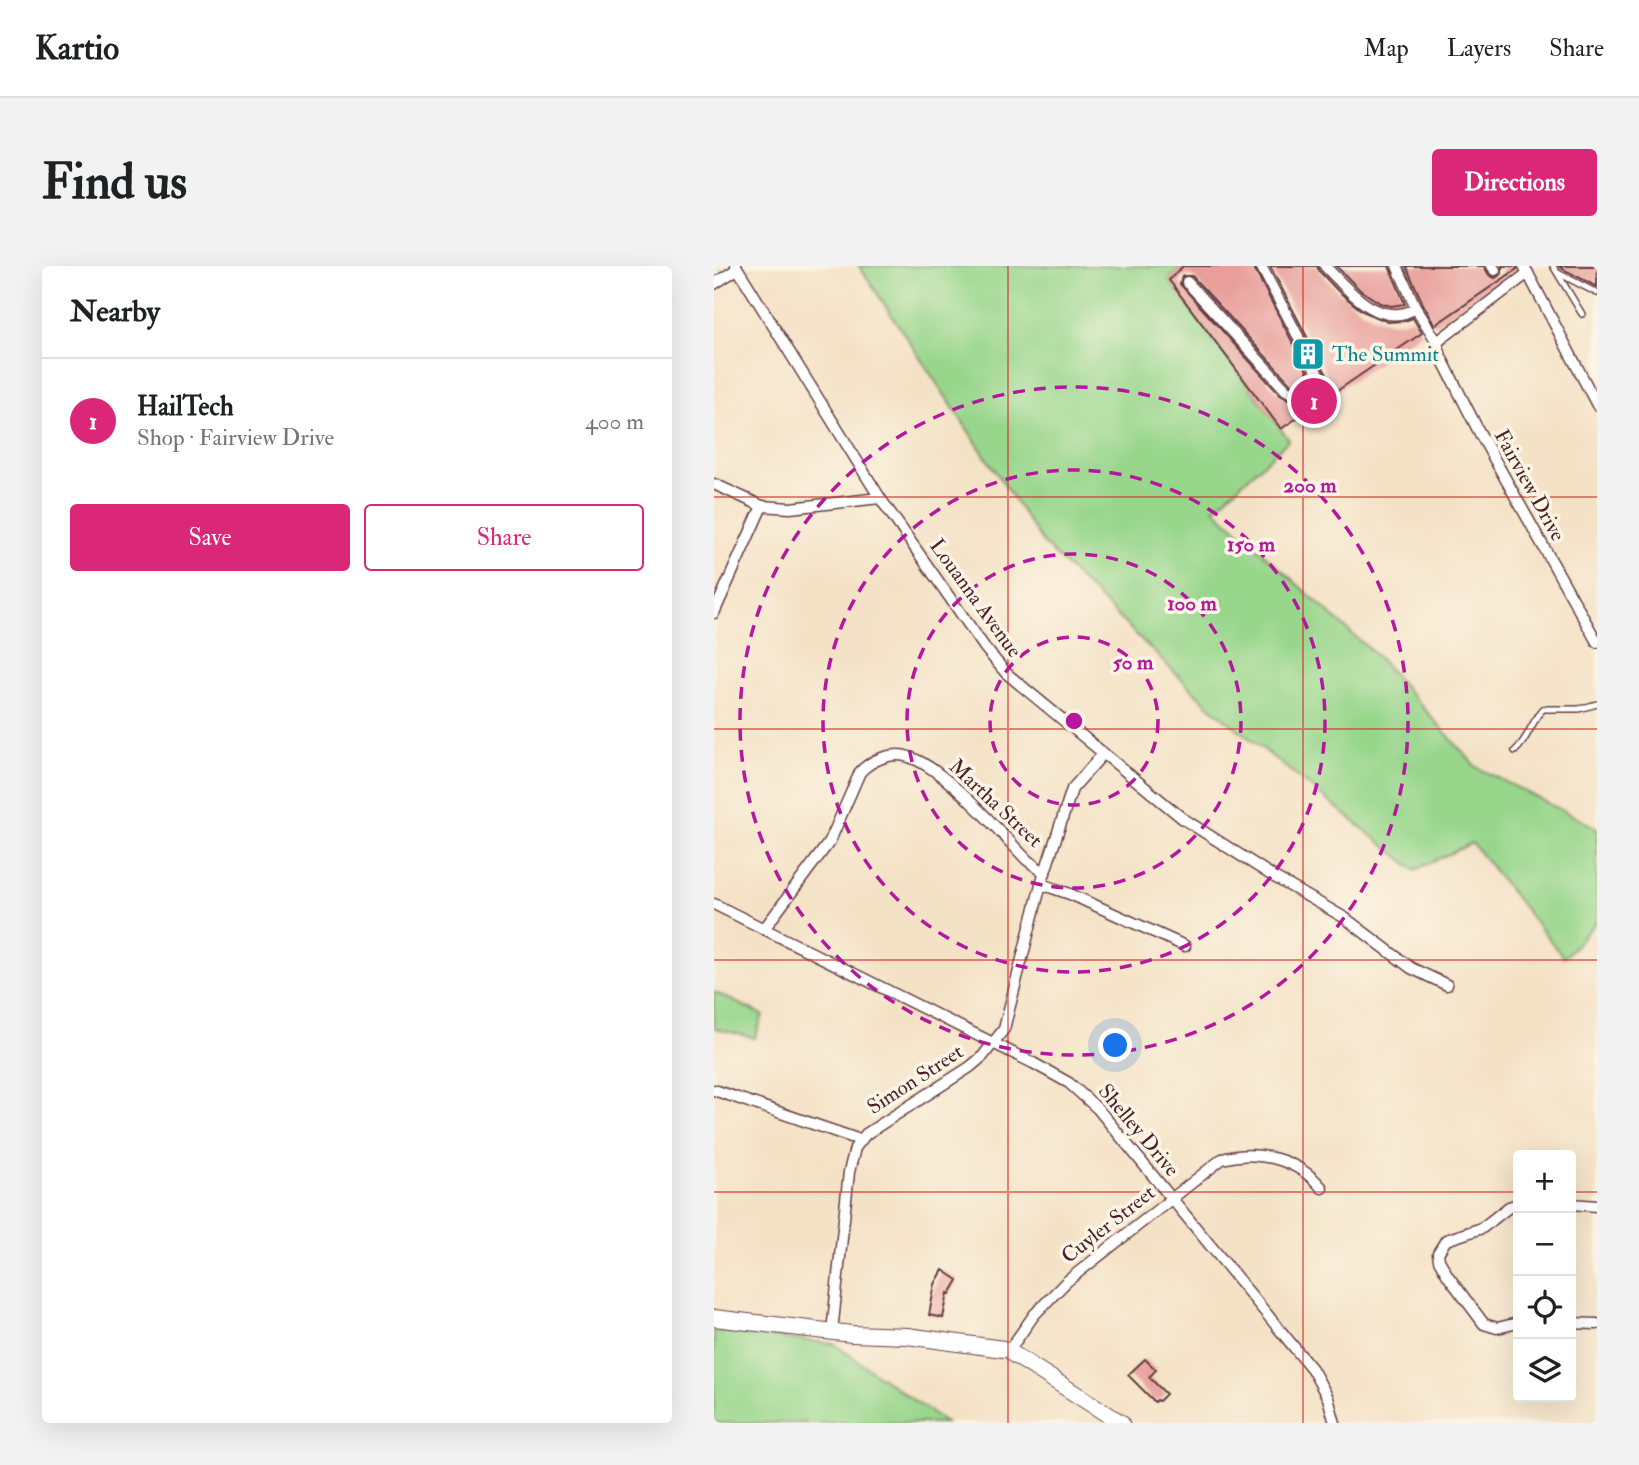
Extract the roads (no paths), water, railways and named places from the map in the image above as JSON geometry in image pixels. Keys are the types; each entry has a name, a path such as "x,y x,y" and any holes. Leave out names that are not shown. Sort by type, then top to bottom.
{"street":[{"path":"1186,282 1286,390 1299,397 1306,397 1320,388 1319,376 1261,266"},
{"path":"1325,266 1379,313 1398,315 1416,308"},
{"name":"Fairview Drive","path":"1396,266 1416,308 1437,342 1441,357 1478,430 1597,642"},
{"path":"714,284 737,267"},
{"name":"Louanna Avenue","path":"737,267 880,498 993,660 1182,818 1345,918 1411,968 1447,985"},
{"path":"1437,342 1526,270 1597,405"},
{"path":"714,484 762,506 790,508 880,498"},
{"path":"714,613 762,506"},
{"name":"Simon Street","path":"832,1332 851,1157 860,1140 876,1127 970,1067 993,1045 1004,1029 1043,879 1072,789 1103,754"},
{"name":"Martha Street","path":"764,929 830,841 860,772 873,762 887,757 908,756 930,767 1027,860 1043,879 1185,946"},
{"name":"Shelley Drive","path":"714,904 1045,1070 1082,1093 1119,1134 1312,1369 1328,1398 1335,1423"},
{"path":"714,1090 860,1140"},
{"name":"Cuyler Street","path":"1007,1353 1034,1315 1066,1282 1222,1159 1240,1154 1255,1154 1297,1166 1307,1171 1322,1188"},
{"path":"1576,1204 1597,1206"},
{"path":"1513,1206 1482,1228 1446,1240 1438,1253 1448,1276 1484,1324 1497,1328 1513,1323"},
{"path":"714,1318 1007,1353 1121,1423"},
{"path":"1576,1323 1597,1324"},
{"path":"1036,1372 1106,1423"}],"lane":[{"path":"1553,266 1581,314"},
{"path":"1558,273 1597,293"},
{"path":"1515,751 1523,743 1531,724 1543,709 1579,709 1597,704"}],"place":[{"name":"The Summit","path":"1308,354"},
{"name":"HailTech","path":"1314,401"}]}
